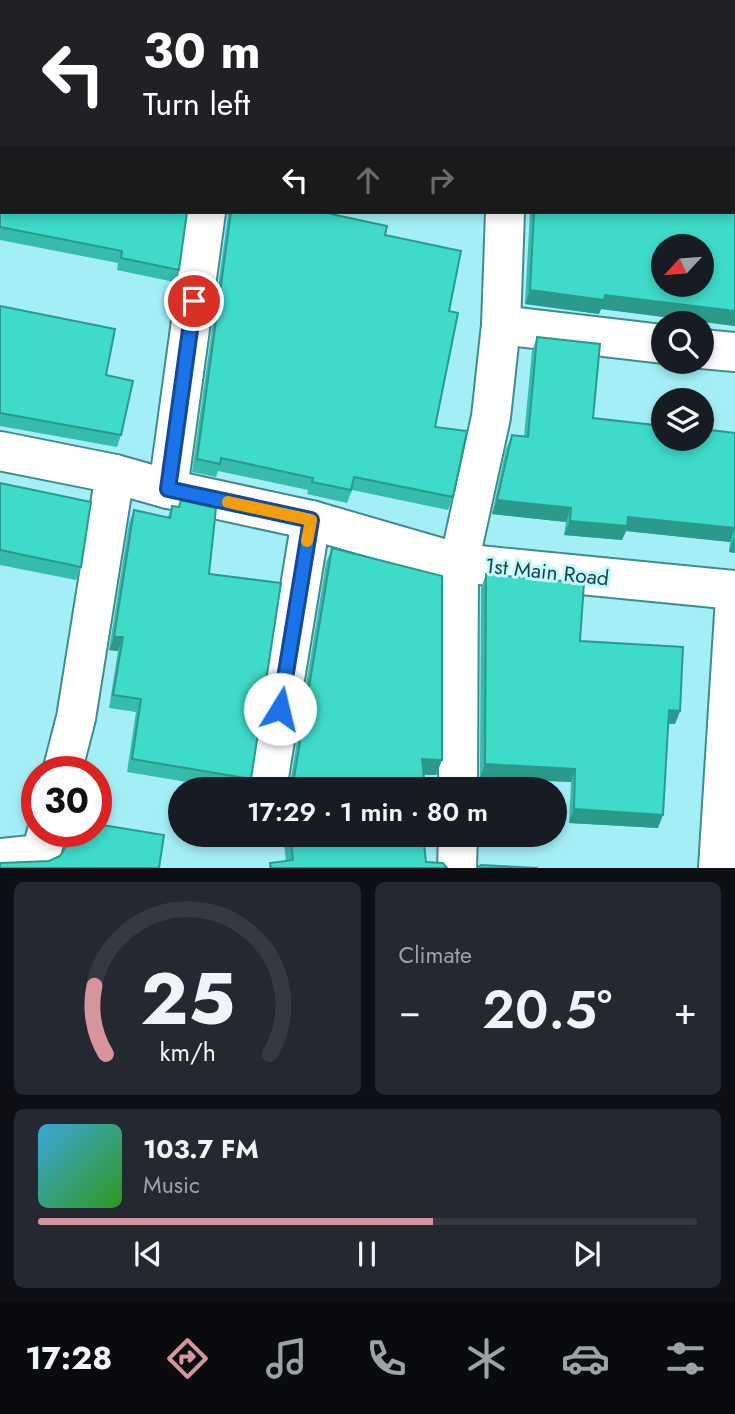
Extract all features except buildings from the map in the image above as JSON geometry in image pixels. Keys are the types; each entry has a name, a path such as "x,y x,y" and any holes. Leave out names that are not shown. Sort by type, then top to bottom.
{"street":[{"path":"168,489 206,214"},
{"path":"0,451 115,474 168,489 311,520 459,563 491,417 501,324 505,214"},
{"path":"501,324 651,343"},
{"path":"714,350 735,352"},
{"path":"66,756 76,718 115,474"},
{"path":"269,777 311,520"},
{"name":"1st Main Road","path":"458,777 459,563 735,590"},
{"path":"718,868 735,598"},
{"path":"0,858 41,854 43,847"},
{"path":"457,868 458,847"}],"slow traffic":[{"path":"228,502 311,520 307,541"}],"route":[{"path":"194,301 168,489 311,520 280,709"}]}
